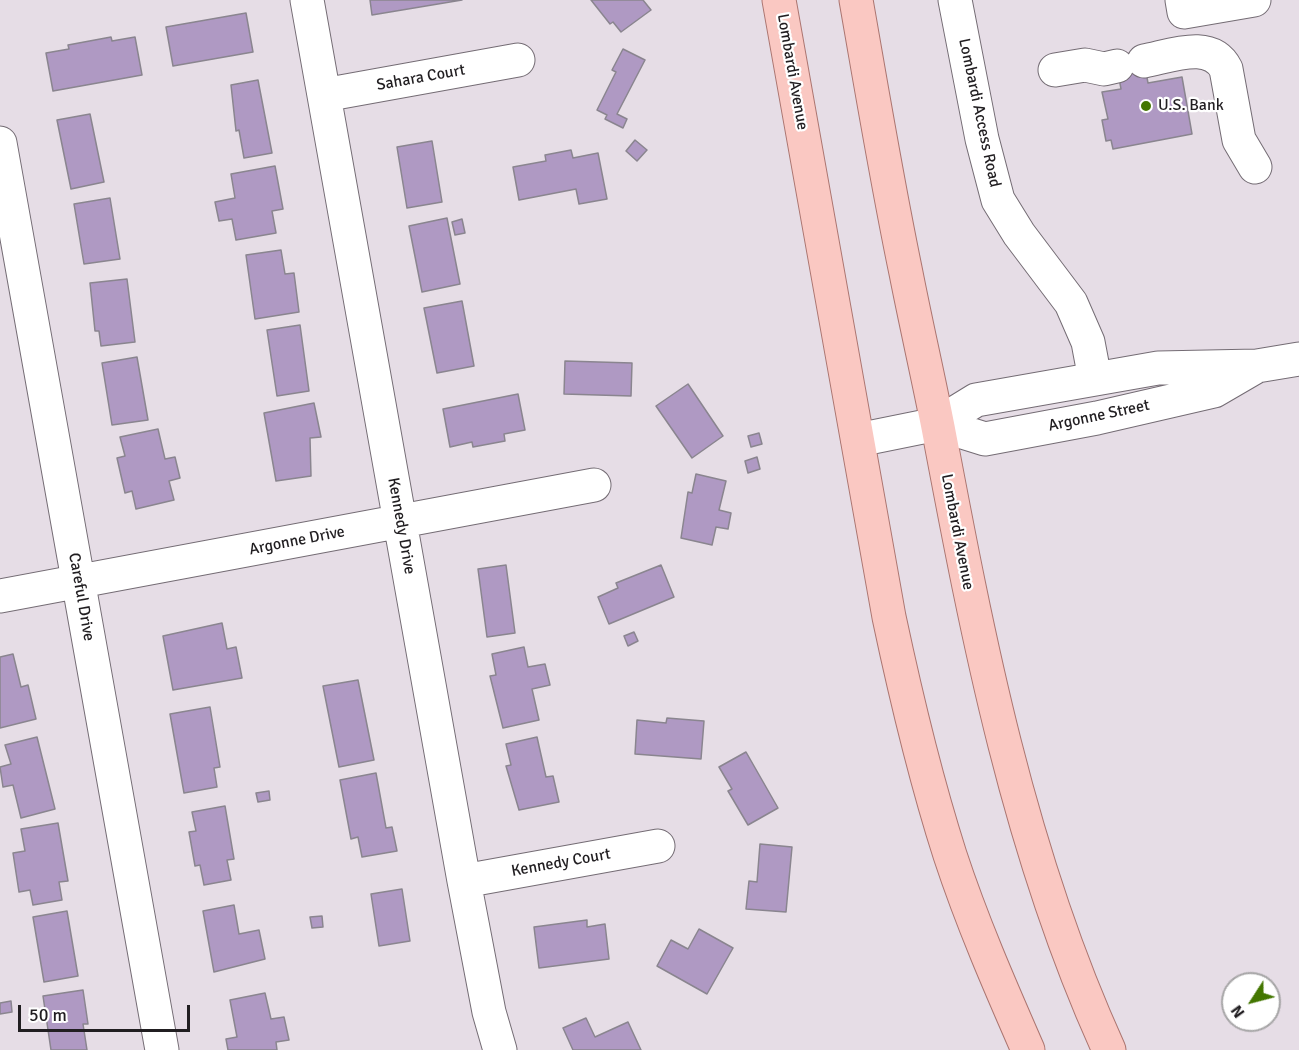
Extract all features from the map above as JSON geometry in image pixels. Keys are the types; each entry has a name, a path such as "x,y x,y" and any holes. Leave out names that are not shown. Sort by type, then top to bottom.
{"main road":[{"name":"Lombardi Avenue","path":"779,0 889,617 921,757 966,899 1028,1050"},
{"name":"Lombardi Avenue","path":"856,0 905,270 978,634 1008,757 1070,958 1109,1050"}],"street":[{"name":"Kennedy Drive","path":"307,0 464,881 489,1012 500,1050"},
{"name":"Lombardi Access Road","path":"955,0 982,139 998,200 1019,234 1071,303 1088,342 1095,379"},
{"path":"1182,0 1184,12 1254,0"},
{"path":"1055,70 1085,65 1104,69 1202,51 1213,53 1226,69 1239,140 1255,167"},
{"name":"Sahara Court","path":"324,95 518,60"},
{"name":"Careful Drive","path":"0,143 162,1050"},
{"name":"Argonne Street","path":"858,440 937,424 976,400 1158,368 1257,366 1299,360"},
{"name":"Argonne Street","path":"937,424 985,439 1097,418 1214,391 1257,366"},
{"name":"Argonne Drive","path":"0,596 594,485"},
{"name":"Kennedy Court","path":"464,881 658,846"}],"building":[{"path":"370,0 462,0 372,15"},
{"path":"591,0 643,0 651,10 621,32 613,22 610,24"},
{"path":"246,13 253,52 173,66 166,27"},
{"path":"111,37 112,41 135,37 142,75 53,91 46,53 69,49 68,45"},
{"path":"623,49 645,60 617,114 627,119 623,128 605,119 607,115 597,110 616,72 612,70"},
{"name":"U.S. Bank","path":"1142,51 1148,83 1182,77 1192,134 1113,149 1111,140 1106,141 1102,120 1108,119 1102,92 1121,89 1115,56"},
{"path":"258,80 272,153 244,158 239,130 236,131 231,85"},
{"path":"90,114 104,182 71,189 57,120"},
{"path":"635,140 647,150 637,161 626,151"},
{"path":"432,141 442,202 407,208 397,147"},
{"path":"571,150 573,158 598,153 607,199 579,204 576,189 519,200 513,167 546,161 545,155"},
{"path":"275,166 283,209 272,211 276,233 236,240 232,219 219,221 215,202 235,198 231,174"},
{"path":"110,198 120,259 84,264 74,204"},
{"path":"447,218 460,284 422,292 409,226"},
{"path":"462,219 465,233 455,235 452,222"},
{"path":"281,250 285,274 294,273 299,312 255,319 246,255"},
{"path":"127,279 135,342 101,346 99,331 95,331 90,283"},
{"path":"462,301 474,366 437,373 424,308"},
{"path":"300,325 309,391 277,396 267,330"},
{"path":"137,357 148,420 112,425 102,363"},
{"path":"565,361 632,363 631,396 564,394"},
{"path":"688,384 723,436 692,458 656,406"},
{"path":"518,394 525,430 504,434 505,441 473,447 472,442 450,447 443,409"},
{"path":"314,403 321,437 310,438 311,476 276,481 264,413"},
{"path":"158,429 165,459 175,457 180,478 169,481 174,500 136,509 132,491 125,493 117,458 125,456 120,437"},
{"path":"759,433 762,444 751,447 748,436"},
{"path":"757,457 760,469 748,473 745,461"},
{"path":"696,474 726,481 719,510 731,513 728,529 716,527 712,545 681,538 688,492 692,493"},
{"path":"506,565 515,633 487,637 478,569"},
{"path":"661,565 674,597 609,624 598,597 618,588 616,583"},
{"path":"222,623 227,649 236,647 242,678 173,690 163,636"},
{"path":"634,632 638,641 628,646 624,636"},
{"path":"524,647 528,667 545,664 550,685 532,689 539,720 503,728 490,676 496,675 492,654"},
{"path":"13,654 21,687 28,685 36,719 0,728 0,657"},
{"path":"358,680 374,760 339,767 323,686"},
{"path":"210,707 220,767 214,768 217,787 184,793 170,714"},
{"path":"667,718 704,721 701,759 635,754 637,720 666,723"},
{"path":"37,737 55,809 21,818 13,785 3,787 0,767 11,764 5,745"},
{"path":"537,737 546,777 553,776 559,802 519,810 506,766 511,765 506,744"},
{"path":"746,752 778,808 748,825 728,791 732,789 719,767"},
{"path":"376,773 386,828 392,827 397,851 362,857 358,837 351,839 340,780"},
{"path":"269,791 270,800 258,802 256,793"},
{"path":"225,806 234,859 227,860 231,880 204,885 200,865 195,866 189,832 196,831 192,812"},
{"path":"58,823 68,881 59,882 62,900 33,905 30,890 19,892 13,853 25,851 21,829"},
{"path":"760,844 792,847 786,912 746,909 749,881 757,882"},
{"path":"402,889 410,941 379,946 371,894"},
{"path":"234,905 239,934 259,930 265,959 214,972 203,911"},
{"path":"67,911 78,976 44,982 33,917"},
{"path":"322,916 323,927 312,928 310,917"},
{"path":"587,920 587,927 605,924 609,959 539,968 534,927"},
{"path":"699,929 733,948 707,994 657,966 671,940 688,949"},
{"path":"83,990 88,1024 83,1024 87,1050 51,1050 43,996"},
{"path":"265,993 271,1019 284,1017 289,1040 276,1042 277,1050 228,1050 226,1039 237,1037 230,1000"},
{"path":"11,1001 12,1012 0,1014 0,1003"},
{"path":"586,1018 595,1037 628,1022 641,1050 573,1050 563,1028"}],"place":[{"name":"U.S. Bank","path":"1146,106"}]}
